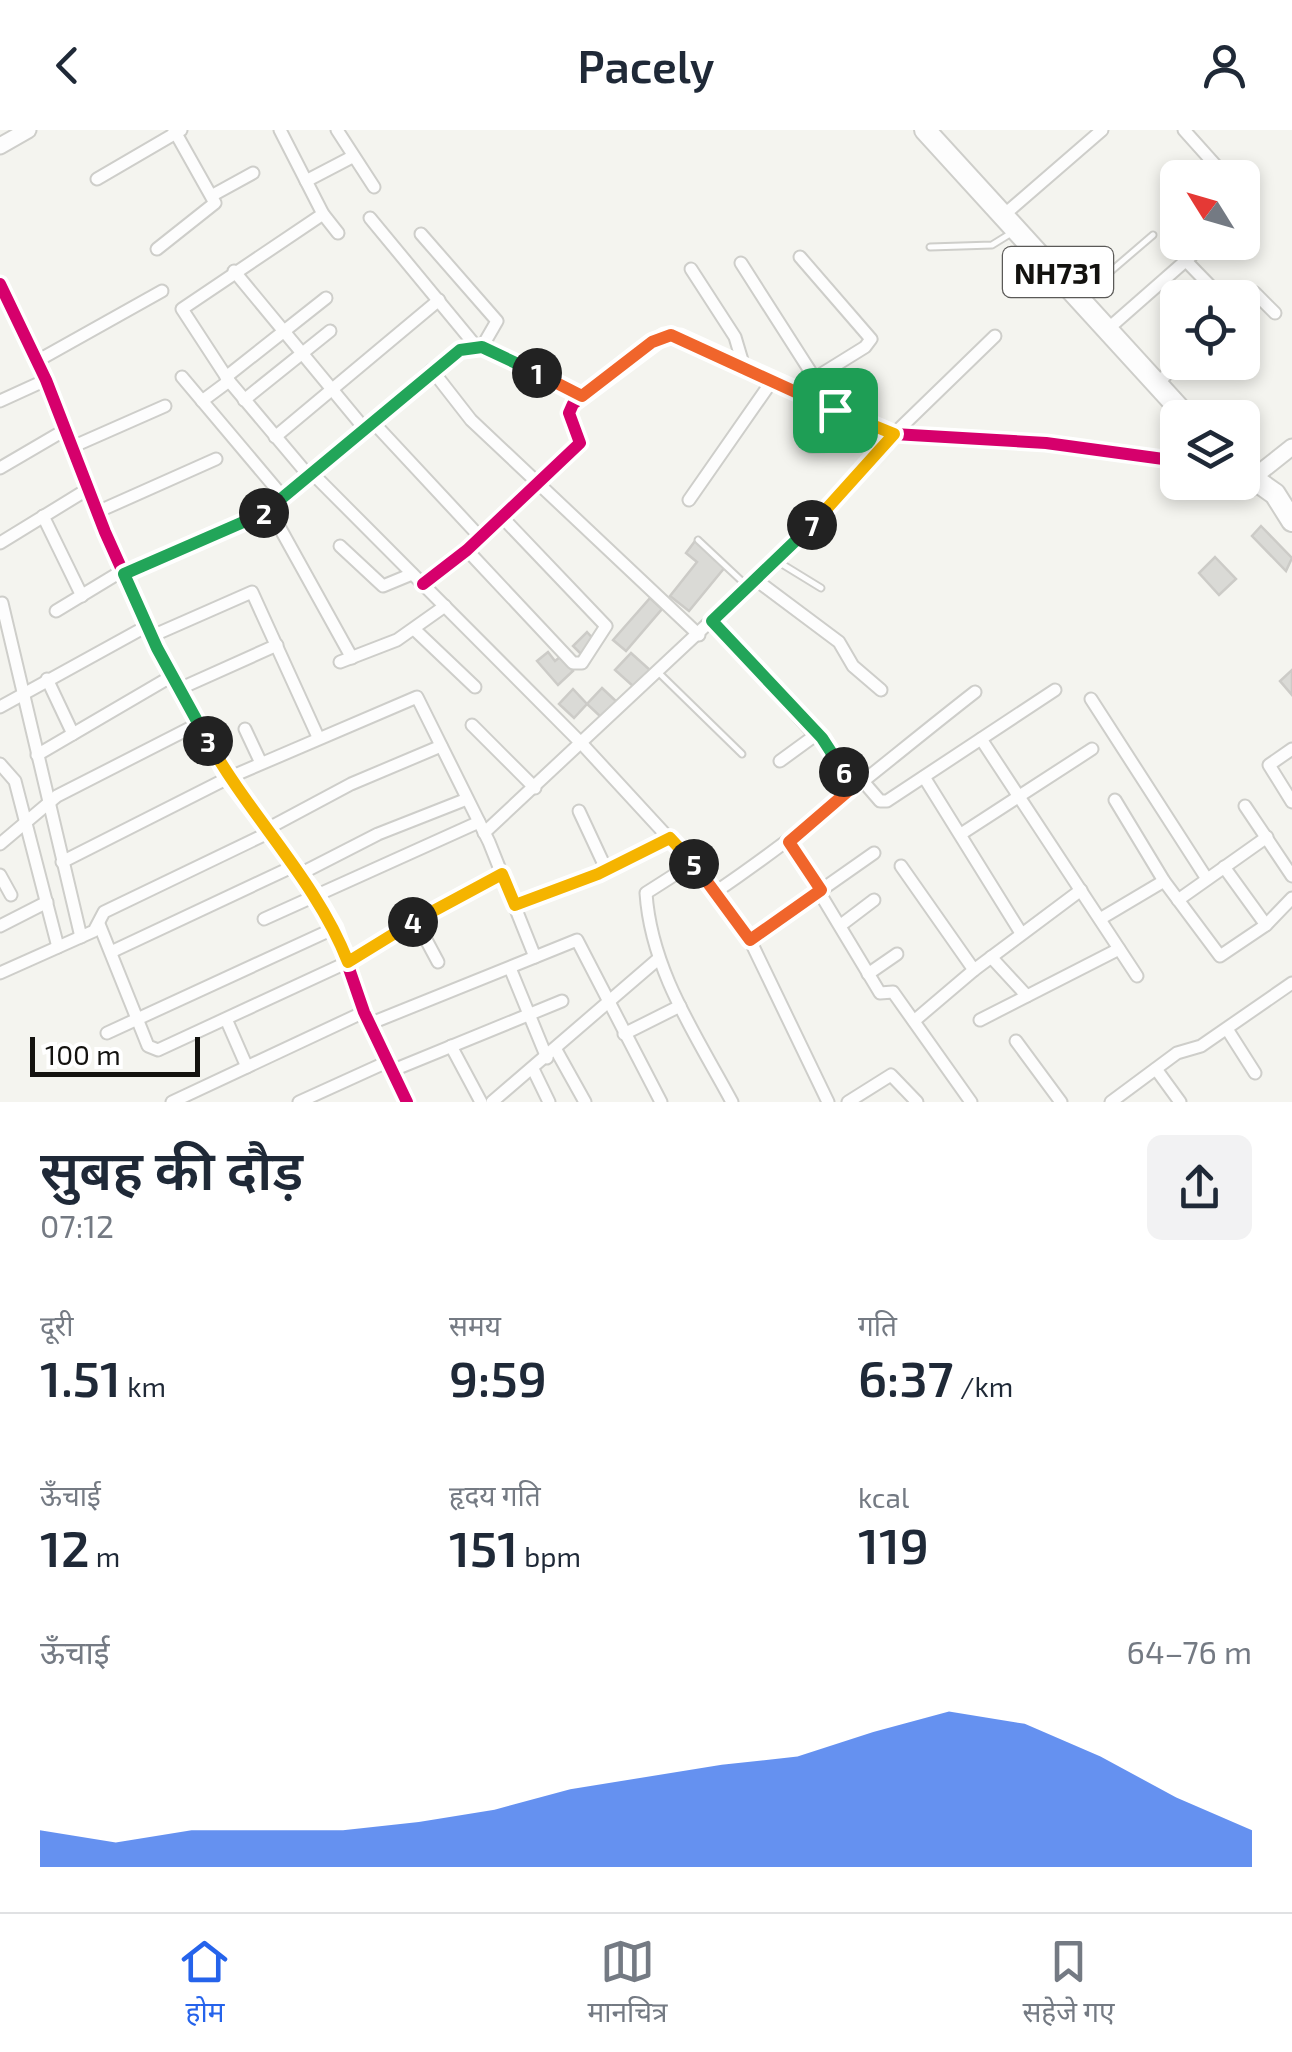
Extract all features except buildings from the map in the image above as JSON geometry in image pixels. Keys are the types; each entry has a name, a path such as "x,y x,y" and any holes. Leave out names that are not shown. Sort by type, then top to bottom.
{"highway":[{"name":"NH731","path":"925,130 1173,400"},
{"path":"1260,484 1275,494 1292,522"}],"street":[{"path":"0,146 28,130"},
{"path":"280,130 323,214 338,233"},
{"path":"337,130 374,187"},
{"path":"1012,222 1102,130"},
{"path":"1184,130 1211,160"},
{"path":"96,179 177,131 212,195 213,208 157,249"},
{"path":"306,181 352,156"},
{"path":"212,195 253,174"},
{"path":"323,214 182,309 227,379 275,437 584,745 717,892 750,940 828,1102"},
{"path":"370,218 479,346 582,396"},
{"path":"56,612 123,572 270,510 432,370 479,346 497,321 421,234"},
{"path":"800,257 871,338 865,347 814,378"},
{"path":"1108,328 1186,261 1204,280"},
{"path":"741,264 835,410"},
{"path":"690,269 734,337 744,367"},
{"path":"234,271 331,390 480,538"},
{"path":"0,284 46,380 97,512 172,676 228,778 316,895 334,928 366,1018 406,1102"},
{"path":"37,361 162,291"},
{"path":"202,401 326,298"},
{"path":"1260,298 1275,313"},
{"path":"275,437 439,300"},
{"path":"244,400 330,331"},
{"path":"423,584 467,550 581,441 569,410 582,396 664,336 680,337 894,434 1046,443 1160,459"},
{"path":"264,919 481,828 535,788 844,494 894,434 995,336"},
{"path":"432,370 464,412 538,480 620,566 698,634"},
{"path":"182,377 284,498"},
{"path":"0,401 46,380"},
{"path":"689,500 772,380"},
{"path":"1158,383 1161,380"},
{"path":"72,448 165,406"},
{"path":"810,446 847,445 860,421"},
{"path":"0,468 65,430"},
{"path":"1260,468 1292,447"},
{"path":"97,512 216,459"},
{"path":"0,543 88,489"},
{"path":"270,510 346,660 414,629 444,606"},
{"path":"44,516 82,596"},
{"path":"467,550 573,663 582,663 606,626 502,516"},
{"path":"340,546 384,586 412,574"},
{"path":"752,584 839,642 853,666 880,690"},
{"path":"0,707 47,679 150,631 250,591 318,736"},
{"path":"2,603 81,937"},
{"path":"712,621 857,782 884,802 1055,690"},
{"path":"414,629 474,687"},
{"path":"179,689 277,646"},
{"path":"37,754 172,676"},
{"path":"47,679 73,734"},
{"path":"717,892 789,842 857,782 975,692"},
{"path":"62,862 228,778 416,696 502,874 535,957"},
{"path":"1091,699 1207,879"},
{"path":"0,844 28,824 48,802 198,724"},
{"path":"472,724 535,788"},
{"path":"245,729 261,763"},
{"path":"780,762 814,734"},
{"path":"981,738 1137,976"},
{"path":"0,973 81,937 99,924 104,912 267,832 352,784 441,746"},
{"path":"961,834 1018,793 1092,749"},
{"path":"1292,749 1270,766 1292,802"},
{"path":"0,764 15,780 58,948"},
{"path":"924,777 1022,934"},
{"path":"111,952 467,798"},
{"path":"1114,800 1164,880 1221,957 1266,926 1292,898"},
{"path":"1245,806 1292,876"},
{"path":"579,811 606,871"},
{"path":"1178,900 1267,837"},
{"path":"515,905 606,871 670,838"},
{"path":"789,842 881,994 891,990 971,1102"},
{"path":"750,940 874,853"},
{"path":"692,863 646,892 657,960 732,1102"},
{"path":"902,866 974,970"},
{"path":"1224,867 1266,926"},
{"path":"99,924 154,1050 348,962 502,874"},
{"path":"0,875 12,895"},
{"path":"1100,919 1164,880"},
{"path":"914,1021 974,970 1081,890"},
{"path":"841,925 874,900"},
{"path":"0,926 47,902"},
{"path":"416,920 438,962"},
{"path":"108,1034 334,928"},
{"path":"172,1102 366,1018 579,941 661,1102"},
{"path":"980,1020 1120,950"},
{"path":"868,974 898,954"},
{"path":"991,957 1026,996"},
{"path":"492,1102 657,960"},
{"path":"510,968 551,1054 584,1102"},
{"path":"1111,1102 1128,1096 1176,1053 1196,1049 1292,982"},
{"path":"299,1102 562,1001"},
{"path":"624,1034 680,1006"},
{"path":"226,1019 247,1068"},
{"path":"1227,1029 1255,1073"},
{"path":"1016,1042 1061,1102"},
{"path":"451,1046 481,1102"},
{"path":"533,1069 549,1102"},
{"path":"1156,1069 1180,1102"},
{"path":"848,1102 891,1075 917,1102"}],"lane":[{"path":"930,248 992,245 1012,222"},
{"path":"1081,296 1153,235"},
{"path":"698,540 752,584"},
{"path":"776,560 821,588"},
{"path":"659,673 742,754"}],"cycle path":[{"path":"0,284 46,380 105,532 157,648 228,778 316,895 335,928 364,1012 407,1102"},
{"path":"423,584 467,550 580,443 569,413 573,404 664,336 680,337 894,434 1046,443 1160,459"}],"route":[{"path":"671,335 835,410 894,434 844,494 712,621 814,734 822,738 854,786 789,842 821,890 750,940 712,885 670,838 631,860 515,905 502,874 348,962 316,895 228,778 157,648 124,574 270,510 432,370 468,346 495,352 582,396 652,342 671,335"}]}
